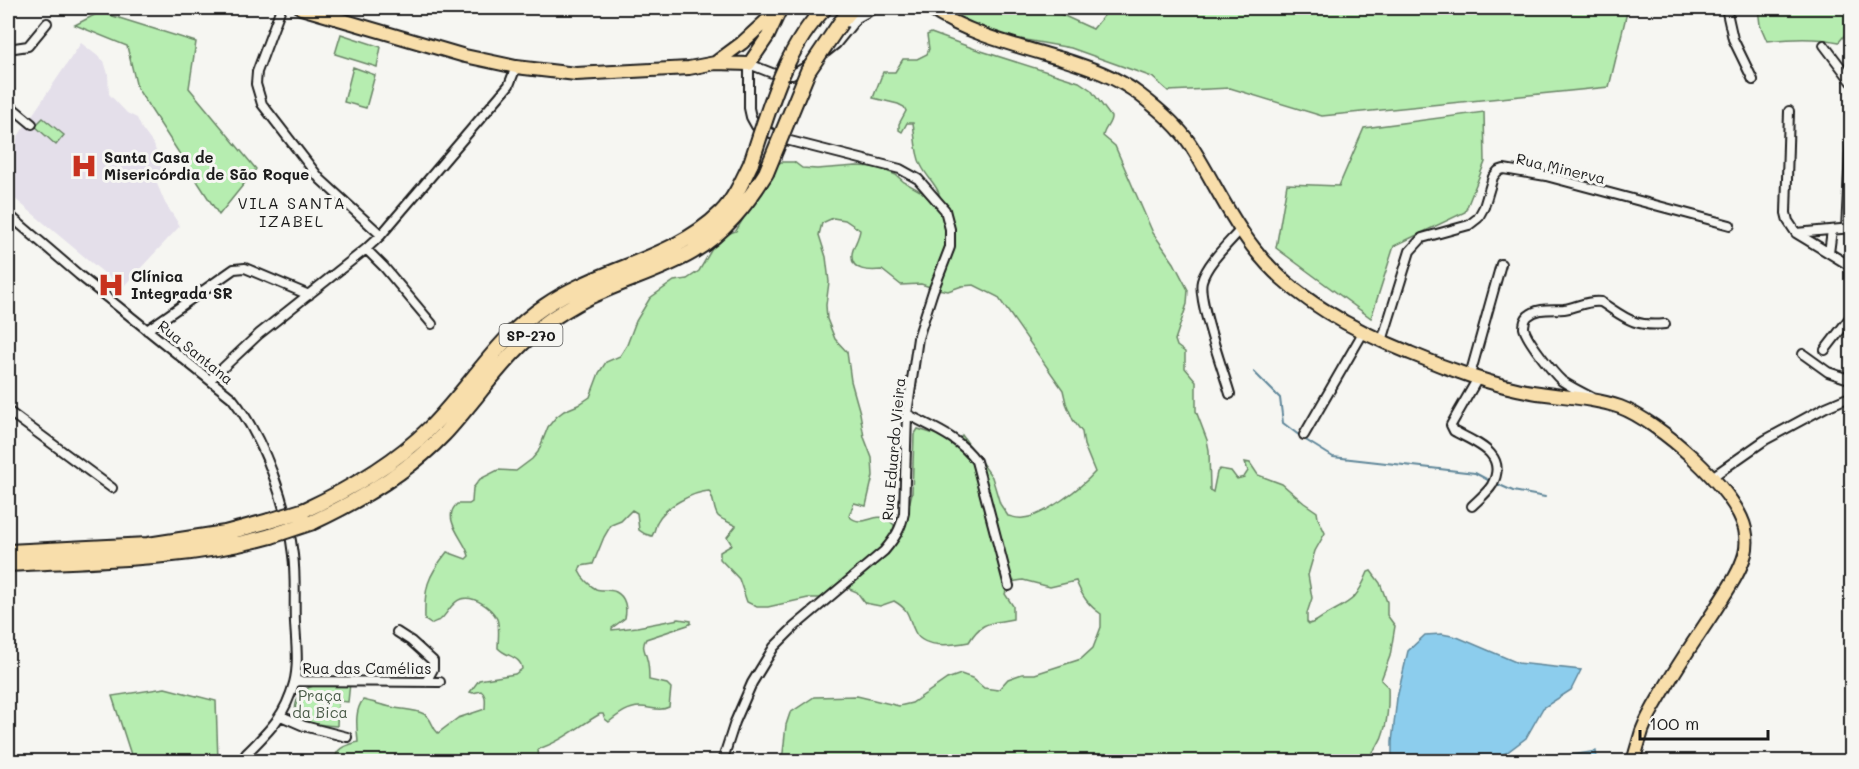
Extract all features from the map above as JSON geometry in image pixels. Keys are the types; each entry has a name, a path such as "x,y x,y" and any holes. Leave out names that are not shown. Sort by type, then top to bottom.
{"highway":[{"name":"SP-270","path":"8,564 183,554 240,545 312,522 344,508 410,464 442,435 503,362 550,320 602,291 670,264 716,235 737,215 766,173 808,71 853,8"},
{"name":"SP-270","path":"8,552 148,545 225,533 305,510 365,479 398,456 430,429 494,351 519,326 545,306 598,278 682,243 722,212 752,163 786,66 822,10"}],"main road":[{"path":"715,63 781,8"},
{"path":"308,9 465,56 516,67 576,74 689,68 715,63 749,64 768,36 781,8"},
{"path":"928,8 969,30 1113,77 1138,93 1162,113 1188,141 1253,248 1280,278 1320,308 1382,341 1474,376 1528,392 1597,401 1620,408 1644,419 1667,436 1712,477 1730,500 1745,526 1747,543 1744,557 1730,585 1643,728 1634,762"}],"street":[{"path":"281,8 257,72 256,84 262,104 320,179 381,235"},
{"path":"749,64 777,75 792,75 836,44 857,18 875,8"},
{"path":"1726,8 1733,39 1753,80"},
{"path":"8,49 28,46 47,23"},
{"path":"1824,45 1851,82"},
{"name":"Rua Eduardo Vieira","path":"722,762 735,722 752,683 774,647 794,627 884,551 902,526 907,414 918,338 950,247 950,229 945,210 918,179 900,170 786,140 756,126 749,108 749,64"},
{"path":"210,381 259,334 381,235 509,85 516,67"},
{"path":"8,104 32,124"},
{"path":"1789,111 1786,213 1788,221 1796,232 1851,267"},
{"path":"1796,232 1849,229 1851,114"},
{"name":"Rua Minerva","path":"1382,341 1410,251 1422,238 1469,225 1478,218 1484,207 1493,177 1498,171 1504,169 1546,176 1730,225"},
{"name":"Rua Santana","path":"8,214 232,398 246,415 261,444 278,492 293,555 295,681 281,716"},
{"path":"1230,394 1201,289 1202,281 1213,262 1241,229"},
{"path":"1829,253 1832,230"},
{"path":"366,249 432,324"},
{"path":"1472,507 1491,486 1497,472 1494,458 1490,451 1451,428 1474,376 1501,264"},
{"path":"147,330 234,269 245,268 309,295"},
{"path":"1597,401 1561,380 1549,366 1526,334 1524,327 1528,316 1537,310 1566,308 1594,301 1600,302 1635,324 1647,326 1665,324"},
{"path":"1825,350 1851,315"},
{"path":"1304,435 1364,331"},
{"path":"1803,354 1828,372 1851,380"},
{"path":"1712,477 1765,440 1851,396"},
{"path":"8,411 112,488"},
{"path":"907,414 959,441 976,461 1009,586"},
{"path":"397,632 433,661 434,669 426,682"},
{"name":"Rua das Camélias","path":"295,681 440,682"},
{"path":"244,762 246,754 281,716 298,724 347,737"}],"shaded area":[{"name":"Santa Casa de Misericórdia de São Roque","path":"81,43 104,61 108,74 109,94 127,113 137,118 154,145 163,173 155,179 165,203 180,226 122,288 8,193 8,151"}],"green space":[{"path":"950,8 1047,8 1093,29 1110,8 1628,8 1609,87 1322,116 1230,88 1168,91 1152,77 1071,48 969,30"},
{"path":"1758,8 1851,8 1851,27 1839,42 1803,38 1767,41 1760,25"},
{"path":"100,12 196,42 189,88 256,169 219,215 137,88 127,46 75,25"},
{"path":"931,33 1079,82 1091,90 1111,117 1103,136 1115,146 1153,233 1174,263 1188,290 1187,304 1175,340 1177,346 1185,352 1185,368 1196,381 1196,411 1209,450 1210,490 1213,492 1217,472 1220,469 1231,471 1237,479 1244,477 1248,471 1245,462 1250,463 1258,475 1282,484 1317,512 1325,533 1315,551 1308,575 1312,598 1307,613 1309,624 1352,599 1368,572 1371,571 1380,583 1387,602 1387,615 1395,626 1390,656 1381,680 1388,687 1387,718 1382,737 1372,754 1364,761 778,761 783,753 786,725 790,713 814,697 857,696 899,706 912,703 947,679 961,674 972,678 984,688 998,690 1008,679 1022,674 1035,674 1081,659 1093,648 1101,627 1101,614 1086,600 1076,581 1050,587 1023,580 1010,582 1005,594 1013,606 1013,619 983,626 969,642 939,644 919,637 906,611 894,601 880,606 865,603 857,592 845,587 832,590 820,598 757,607 747,602 739,579 720,559 720,552 732,545 727,537 736,526 718,516 709,491 687,497 672,506 657,522 652,536 639,530 637,513 632,510 621,521 611,525 593,564 581,566 579,571 594,588 616,592 624,600 625,618 612,630 679,619 691,621 688,625 646,639 644,644 649,680 667,684 671,688 669,707 662,709 631,708 609,722 603,714 600,714 562,738 538,749 539,761 364,762 356,759 356,761 336,762 339,750 358,742 357,714 363,700 424,714 438,733 458,718 485,709 483,693 481,691 470,692 479,680 515,674 522,669 516,659 498,648 497,619 487,607 477,601 461,599 440,620 431,624 425,620 428,583 440,561 447,552 466,559 469,556 453,523 451,516 453,510 457,504 472,502 473,488 480,479 498,470 516,471 532,459 538,452 548,427 556,417 590,397 599,373 606,362 620,356 636,321 650,298 674,281 687,279 699,271 722,236 736,231 743,219 748,190 758,179 781,162 794,162 802,168 817,169 877,167 896,175 922,192 936,205 941,206 937,189 919,160 913,123 907,123 902,132 899,130 899,124 906,111 904,107 873,98 883,72 895,72 903,59 917,59 927,54 929,49 927,35","holes":["833,218 845,220 860,230 852,254 852,260 857,267 882,270 901,285 921,284 948,291 974,285 998,297 1063,390 1073,420 1082,432 1084,445 1095,472 1089,478 1072,493 1041,512 1021,518 1008,516 1000,504 992,477 962,435 960,439 918,429 914,435 912,493 907,514 899,527 883,517 859,521 849,516 854,503 866,506 873,476 872,458 864,437 847,352 835,339 827,319 829,282 826,257 819,235 822,223"]},
{"path":"341,34 381,47 377,67 335,54"},
{"path":"353,67 375,75 366,108 344,102"},
{"path":"1484,112 1485,162 1465,212 1394,246 1371,318 1276,248 1287,184 1339,186 1364,128"},
{"path":"43,118 64,135 56,145 35,126"},
{"name":"Praça da Bica","path":"350,683 348,702 338,701 337,726 320,725 299,718 296,704 300,695 308,688 323,684"},
{"path":"165,688 216,701 218,761 133,761 112,696"}],"water":[{"path":"1442,634 1457,637 1518,663 1581,670 1571,690 1543,708 1526,738 1506,753 1486,761 1392,761 1397,698 1408,651 1425,635"},
{"path":"1596,751 1597,761 1567,761 1566,756"}],"waterway":[{"path":"1254,372 1280,398 1283,423 1333,457 1475,473 1490,481"},
{"path":"1495,483 1513,491 1545,497"}],"place":[{"name":"Santa Casa de Misericórdia de São Roque","path":"84,166"},
{"name":"Clínica Integrada SR","path":"111,285"}],"district":[{"name":"VILA SANTA IZABEL","path":"292,211"}]}
